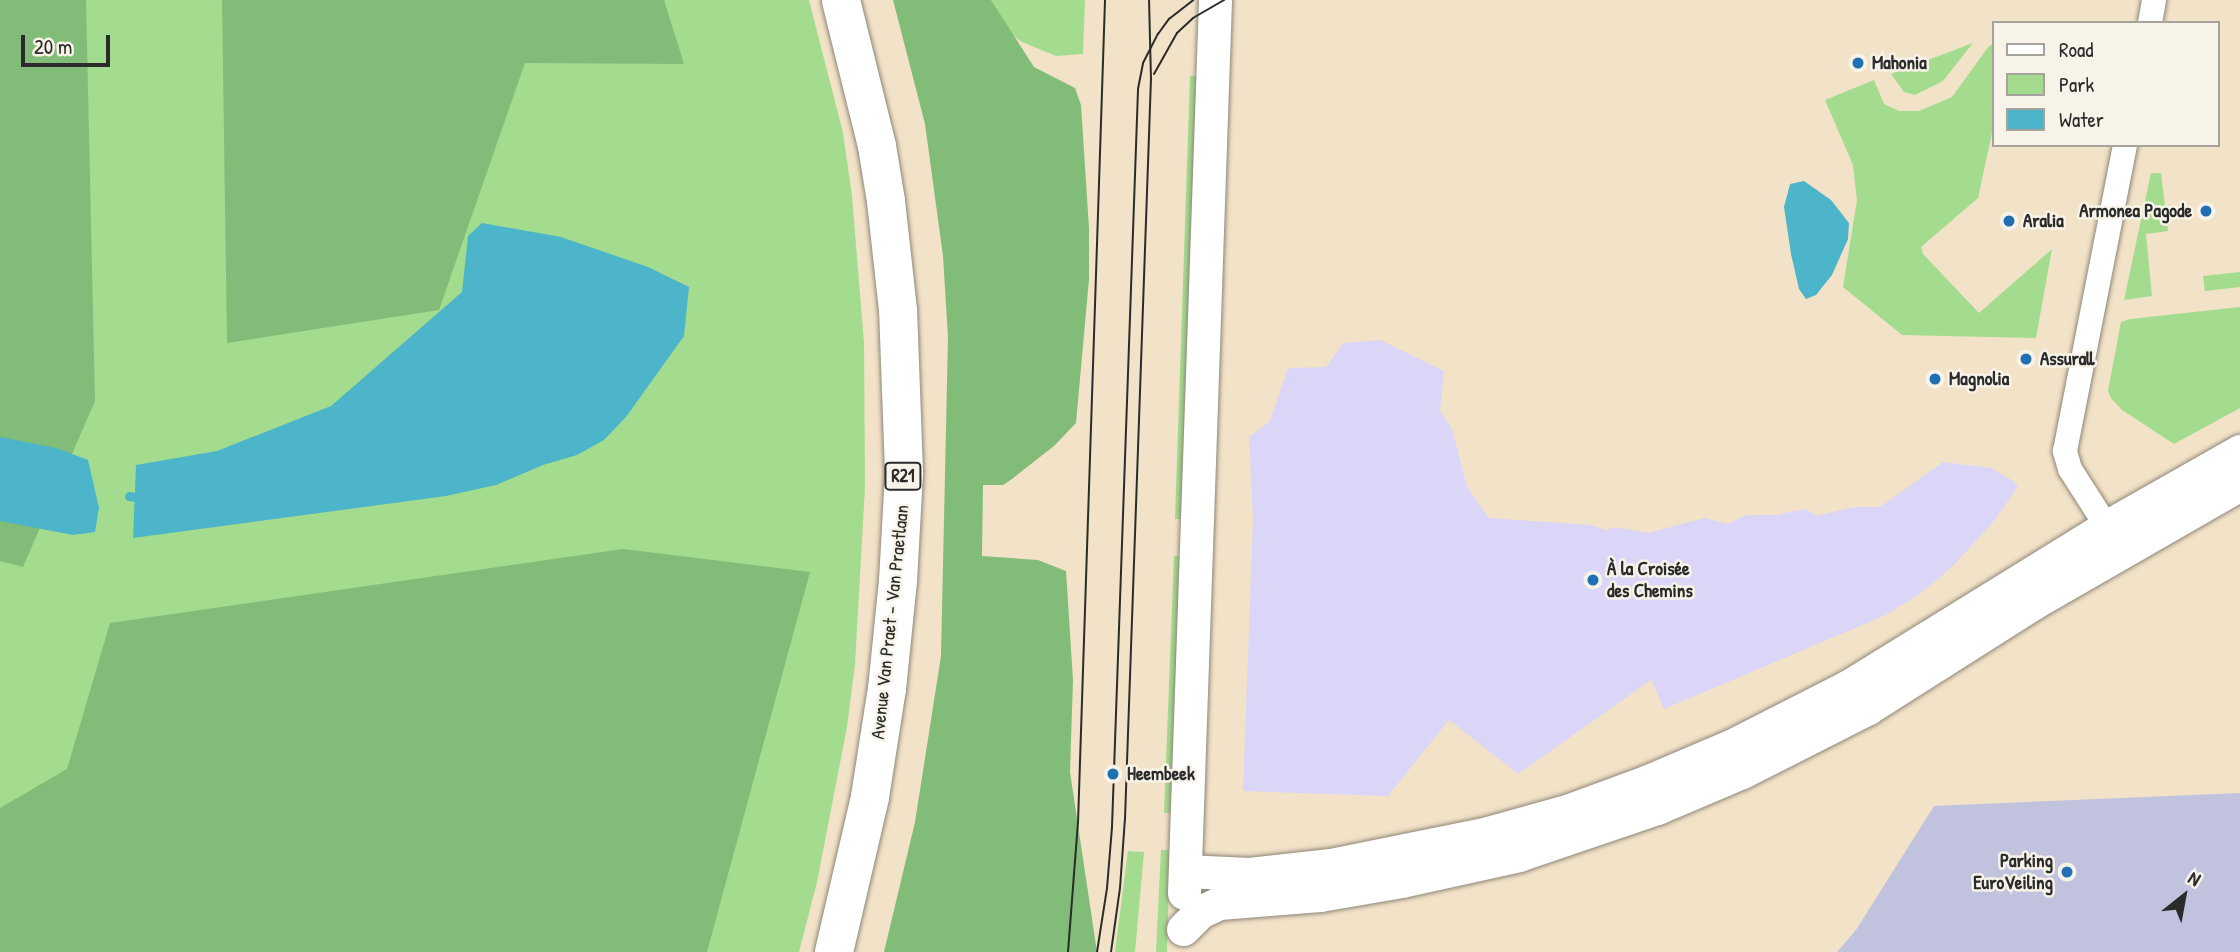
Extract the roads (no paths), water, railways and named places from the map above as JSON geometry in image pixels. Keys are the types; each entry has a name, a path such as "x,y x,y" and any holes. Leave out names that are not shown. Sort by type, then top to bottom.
{"main road":[{"name":"Avenue Van Praet - Van Praetlaan","path":"834,952 870,797 887,689 898,581 904,472 898,310 886,201 877,146 841,0"}],"street":[{"path":"1182,940 1215,0"},
{"path":"2150,21 2154,0"},
{"path":"2114,539 2070,468 2065,451 2124,147"},
{"path":"1182,940 1200,912 1219,904 1320,895 1426,876 1519,855 1657,808 1742,772 1868,708 2240,451"},
{"path":"1185,871 1249,874 1331,865 1488,833 1567,811 1646,782 1731,746 1847,687 2114,539 2240,484"}],"water":[{"path":"1804,181 1831,200 1849,223 1848,239 1832,275 1816,295 1806,299 1799,289 1784,207 1790,184"},
{"path":"482,223 561,237 648,267 689,287 684,336 626,417 604,440 577,455 543,465 496,485 446,496 133,538 136,465 217,451 331,406 462,292 468,236"},
{"path":"0,437 56,448 88,460 99,508 95,532 73,535 0,521"}],"waterway":[{"path":"129,496 134,497"}],"tram line":[{"path":"1068,952 1078,823 1105,0"},
{"path":"1111,952 1120,888 1125,819 1151,80 1149,0"},
{"path":"1097,952 1107,888 1112,827 1138,89 1143,63 1158,34 1169,19 1193,0"},
{"path":"1154,74 1177,33 1193,18 1224,0"}],"place":[{"name":"Mahonia","path":"1858,63"},
{"name":"Armonea Pagode","path":"2206,211"},
{"name":"Aralia","path":"2009,221"},
{"name":"Assurall","path":"2026,359"},
{"name":"Magnolia","path":"1935,379"},
{"name":"À la Croisée des Chemins","path":"1593,580"},
{"name":"Heembeek","path":"1113,774"},
{"name":"Parking EuroVeiling","path":"2067,872"}]}
